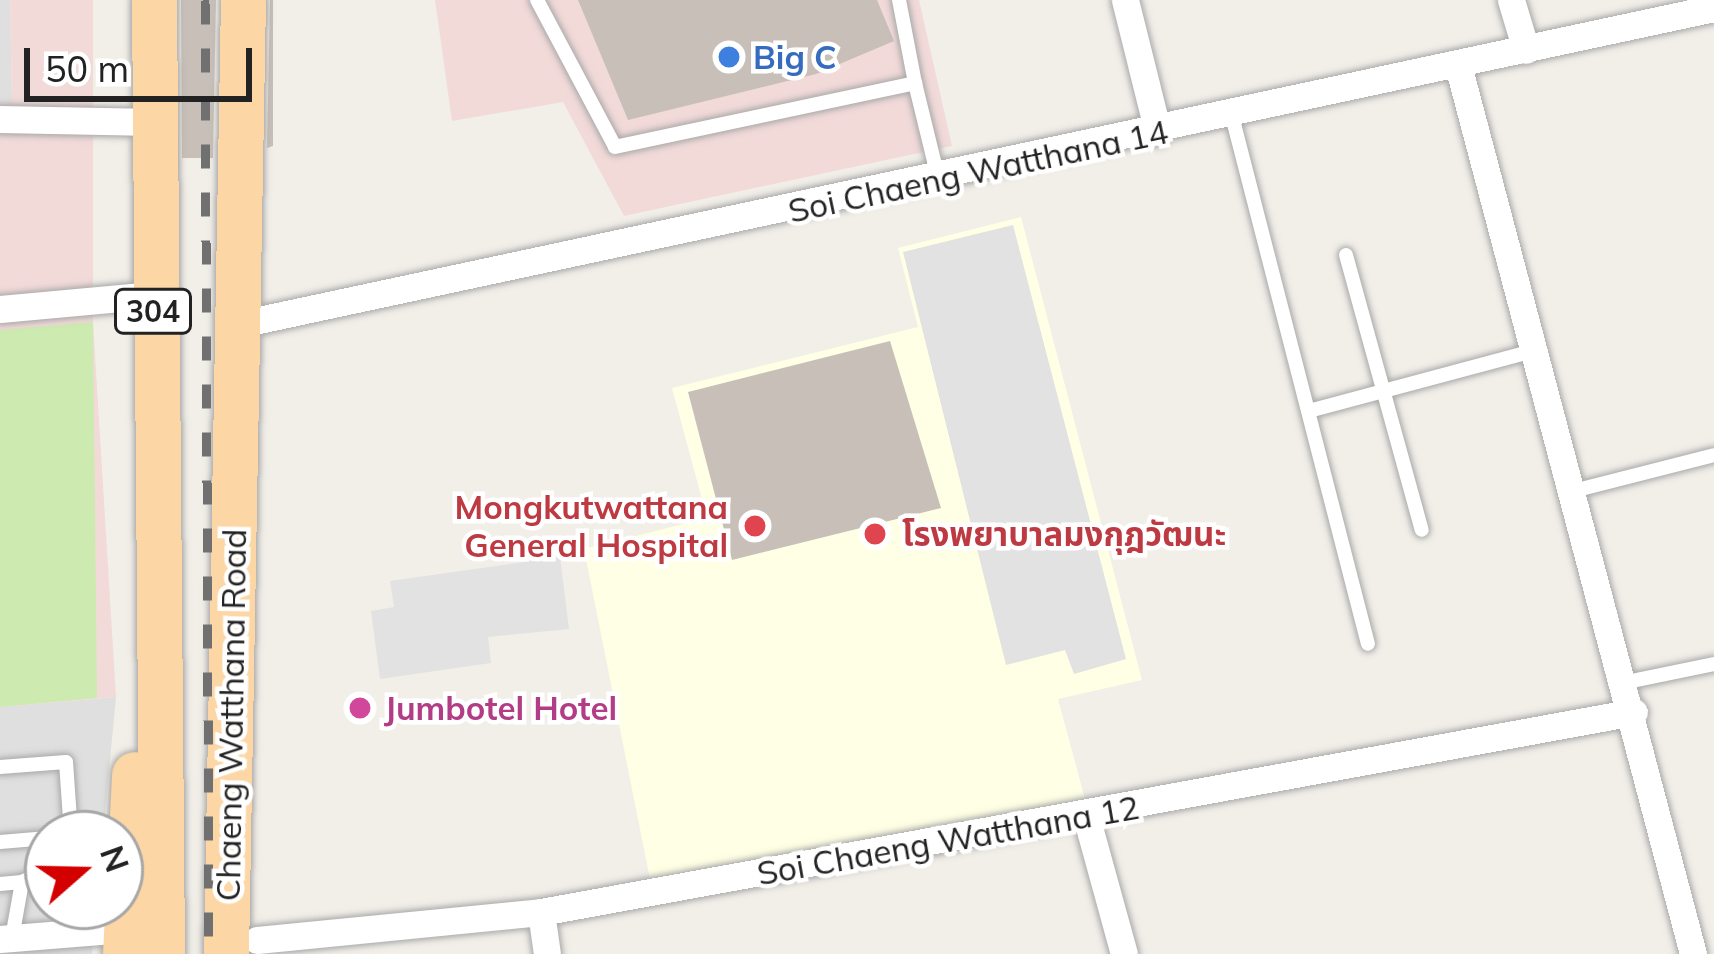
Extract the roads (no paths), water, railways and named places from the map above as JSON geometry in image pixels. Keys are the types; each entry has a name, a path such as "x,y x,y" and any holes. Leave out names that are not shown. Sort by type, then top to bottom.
{"main road":[{"name":"Chaeng Watthana Road","path":"138,946 152,622 154,0"},
{"name":"Chaeng Watthana Road","path":"243,0 238,476 247,950"}],"street":[{"path":"1125,0 1158,132"},
{"path":"1511,0 1526,50"},
{"name":"Soi Chaeng Watthana 14","path":"240,324 939,182 1714,8"},
{"path":"1459,65 1577,490 1694,954"},
{"path":"0,119 154,122"},
{"path":"0,309 154,295"},
{"name":"Soi Chaeng Watthana 12","path":"247,950 541,912 1086,816 1634,712"},
{"path":"1086,816 1124,954"},
{"path":"541,912 548,954"},
{"path":"6,938 138,946"}],"lane":[{"path":"537,0 615,147 915,83"},
{"path":"899,0 939,182"},
{"path":"1232,116 1368,644"},
{"path":"1346,255 1422,530"},
{"path":"1309,411 1536,350"},
{"path":"1577,490 1714,454"},
{"path":"1627,682 1714,664"},
{"path":"0,766 66,762 69,810"},
{"path":"0,884 22,882 6,938"}],"railway":[{"path":"205,0 209,954"}],"place":[{"name":"Big C","path":"729,57"},
{"name":"Mongkutwattana General Hospital","path":"755,526"},
{"name":"โรงพยาบาลมงกุฎวัฒนะ","path":"875,534"},
{"name":"Jumbotel Hotel","path":"360,708"}]}
